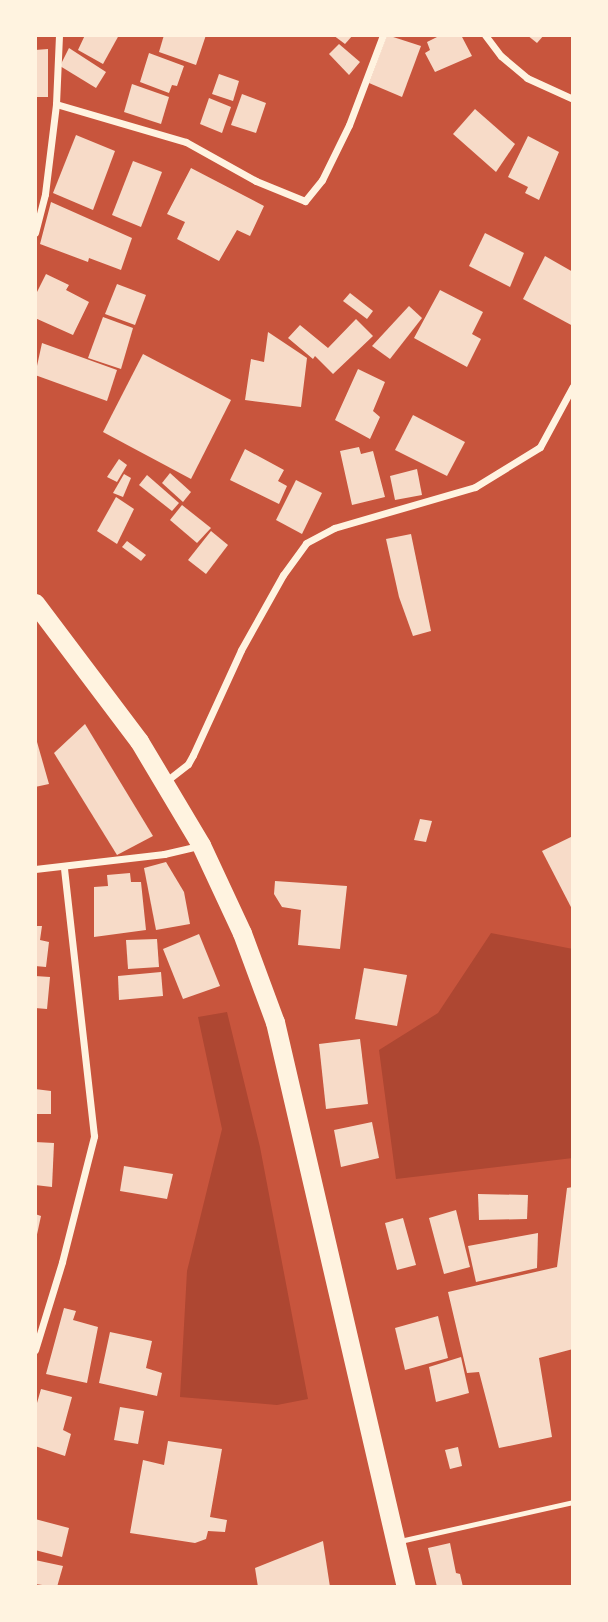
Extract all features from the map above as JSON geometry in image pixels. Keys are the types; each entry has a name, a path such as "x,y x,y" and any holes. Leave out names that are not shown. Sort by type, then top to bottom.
{"highway":[{"path":"35,603 80,659 165,782 201,845 242,933 275,1022 406,1587"}],"street":[{"path":"35,233 45,194 56,104 59,35"},
{"path":"56,104 186,142 256,181 305,201 322,180 349,124 383,35"},
{"path":"485,35 501,57 527,78 573,99"},
{"path":"165,782 188,764 242,650 283,575 306,543 334,528 475,487 540,447 573,386"},
{"path":"35,869 164,854 201,845"},
{"path":"35,1350 62,1262 93,1136 64,867"}],"lane":[{"path":"397,1542 573,1502"}],"shaded area":[{"path":"491,933 573,949 573,1158 396,1179 379,1050 438,1013"},
{"path":"227,1012 260,1147 308,1399 277,1405 180,1397 187,1271 222,1129 198,1017"}],"building":[{"path":"85,35 119,35 103,64 78,50"},
{"path":"164,35 206,35 196,65 159,52"},
{"path":"333,35 353,35 345,44"},
{"path":"387,35 421,46 402,97 369,83"},
{"path":"441,35 461,35 472,56 435,72 425,53 430,50 427,42"},
{"path":"527,35 544,35 537,43"},
{"path":"339,44 360,62 349,75 329,54"},
{"path":"69,48 106,72 96,88 60,66"},
{"path":"48,49 48,97 35,97 35,50"},
{"path":"149,53 184,66 177,86 172,85 169,93 140,82"},
{"path":"219,74 239,81 233,101 212,94"},
{"path":"132,84 169,97 161,124 124,112"},
{"path":"242,94 266,103 256,133 231,125"},
{"path":"209,98 231,107 222,133 200,124"},
{"path":"475,109 515,144 496,172 453,134"},
{"path":"76,135 115,151 93,210 53,193"},
{"path":"528,136 559,152 539,200 525,193 528,187 508,177"},
{"path":"133,161 162,172 141,227 112,215"},
{"path":"191,168 264,206 250,236 237,230 219,261 177,239 185,222 167,214"},
{"path":"51,202 132,238 121,270 89,258 88,262 40,244"},
{"path":"485,233 524,253 510,287 469,266"},
{"path":"545,256 573,272 573,326 523,299"},
{"path":"46,274 69,285 66,290 89,302 73,335 35,318 35,296"},
{"path":"117,284 146,295 135,325 105,314"},
{"path":"440,290 483,312 472,334 481,339 467,367 414,338"},
{"path":"350,293 373,311 367,319 343,301"},
{"path":"409,306 422,318 390,359 372,346"},
{"path":"103,317 133,328 121,369 88,358"},
{"path":"356,319 373,336 333,374 315,356 313,359 288,338 300,325 328,348"},
{"path":"268,332 307,358 301,407 245,400 251,359 264,362"},
{"path":"42,343 117,370 107,401 35,375"},
{"path":"143,354 231,400 191,479 103,432"},
{"path":"358,369 385,382 373,411 380,417 370,439 335,420"},
{"path":"413,415 465,442 447,476 395,450"},
{"path":"359,447 361,454 373,451 385,497 352,505 340,451"},
{"path":"245,449 284,470 278,481 287,486 279,504 230,480"},
{"path":"119,459 127,465 117,482 107,477"},
{"path":"417,469 422,495 395,500 390,476"},
{"path":"170,473 191,492 183,502 162,483"},
{"path":"124,474 131,478 123,497 113,493"},
{"path":"147,475 179,503 172,511 139,485"},
{"path":"296,480 322,493 302,534 276,520"},
{"path":"116,497 134,509 117,544 97,531"},
{"path":"182,505 211,528 197,543 170,520"},
{"path":"211,531 228,545 206,574 188,560"},
{"path":"411,534 431,631 413,636 399,597 386,539"},
{"path":"127,541 146,555 141,561 122,547"},
{"path":"85,724 153,836 117,855 54,753"},
{"path":"35,735 49,784 35,787"},
{"path":"420,819 432,821 426,842 414,840"},
{"path":"573,836 573,911 542,851"},
{"path":"166,862 184,892 190,924 156,930 144,868"},
{"path":"130,873 131,882 141,882 146,930 94,937 94,887 108,886 107,875"},
{"path":"275,881 347,886 340,949 298,945 301,910 282,907 274,894"},
{"path":"35,926 42,926 40,940 49,942 46,967 35,966"},
{"path":"199,934 220,986 183,999 163,949"},
{"path":"157,939 159,967 128,969 126,940"},
{"path":"364,968 407,975 397,1026 355,1019"},
{"path":"161,972 163,996 119,1000 118,976"},
{"path":"35,976 50,977 47,1009 35,1008"},
{"path":"360,1039 368,1104 326,1109 319,1044"},
{"path":"35,1089 51,1091 51,1114 35,1114"},
{"path":"372,1122 379,1158 341,1167 334,1130"},
{"path":"35,1142 54,1143 52,1187 35,1185"},
{"path":"124,1166 173,1174 167,1199 120,1191"},
{"path":"573,1187 573,1349 539,1358 552,1437 499,1448 479,1372 467,1373 448,1292 557,1267 567,1188"},
{"path":"478,1194 528,1195 527,1219 479,1220"},
{"path":"456,1210 470,1267 444,1274 429,1218"},
{"path":"35,1214 41,1216 36,1239 35,1239"},
{"path":"403,1218 416,1265 397,1270 385,1223"},
{"path":"538,1233 537,1268 476,1282 468,1246"},
{"path":"64,1308 76,1311 73,1320 98,1327 87,1383 46,1374"},
{"path":"438,1316 448,1358 405,1370 395,1328"},
{"path":"110,1332 152,1341 146,1368 162,1373 157,1396 99,1383"},
{"path":"461,1357 469,1393 436,1402 429,1367"},
{"path":"41,1389 72,1397 63,1430 71,1434 65,1456 35,1446 35,1410"},
{"path":"120,1407 144,1411 138,1444 114,1440"},
{"path":"168,1441 222,1449 210,1517 227,1520 225,1532 208,1531 206,1539 195,1543 130,1533 143,1460 164,1465"},
{"path":"458,1447 462,1466 450,1469 445,1450"},
{"path":"35,1519 69,1528 62,1557 35,1550"},
{"path":"323,1541 330,1587 258,1587 255,1568"},
{"path":"450,1543 456,1573 460,1574 463,1587 437,1587 428,1548"},
{"path":"35,1560 63,1566 57,1587 35,1584"}]}
